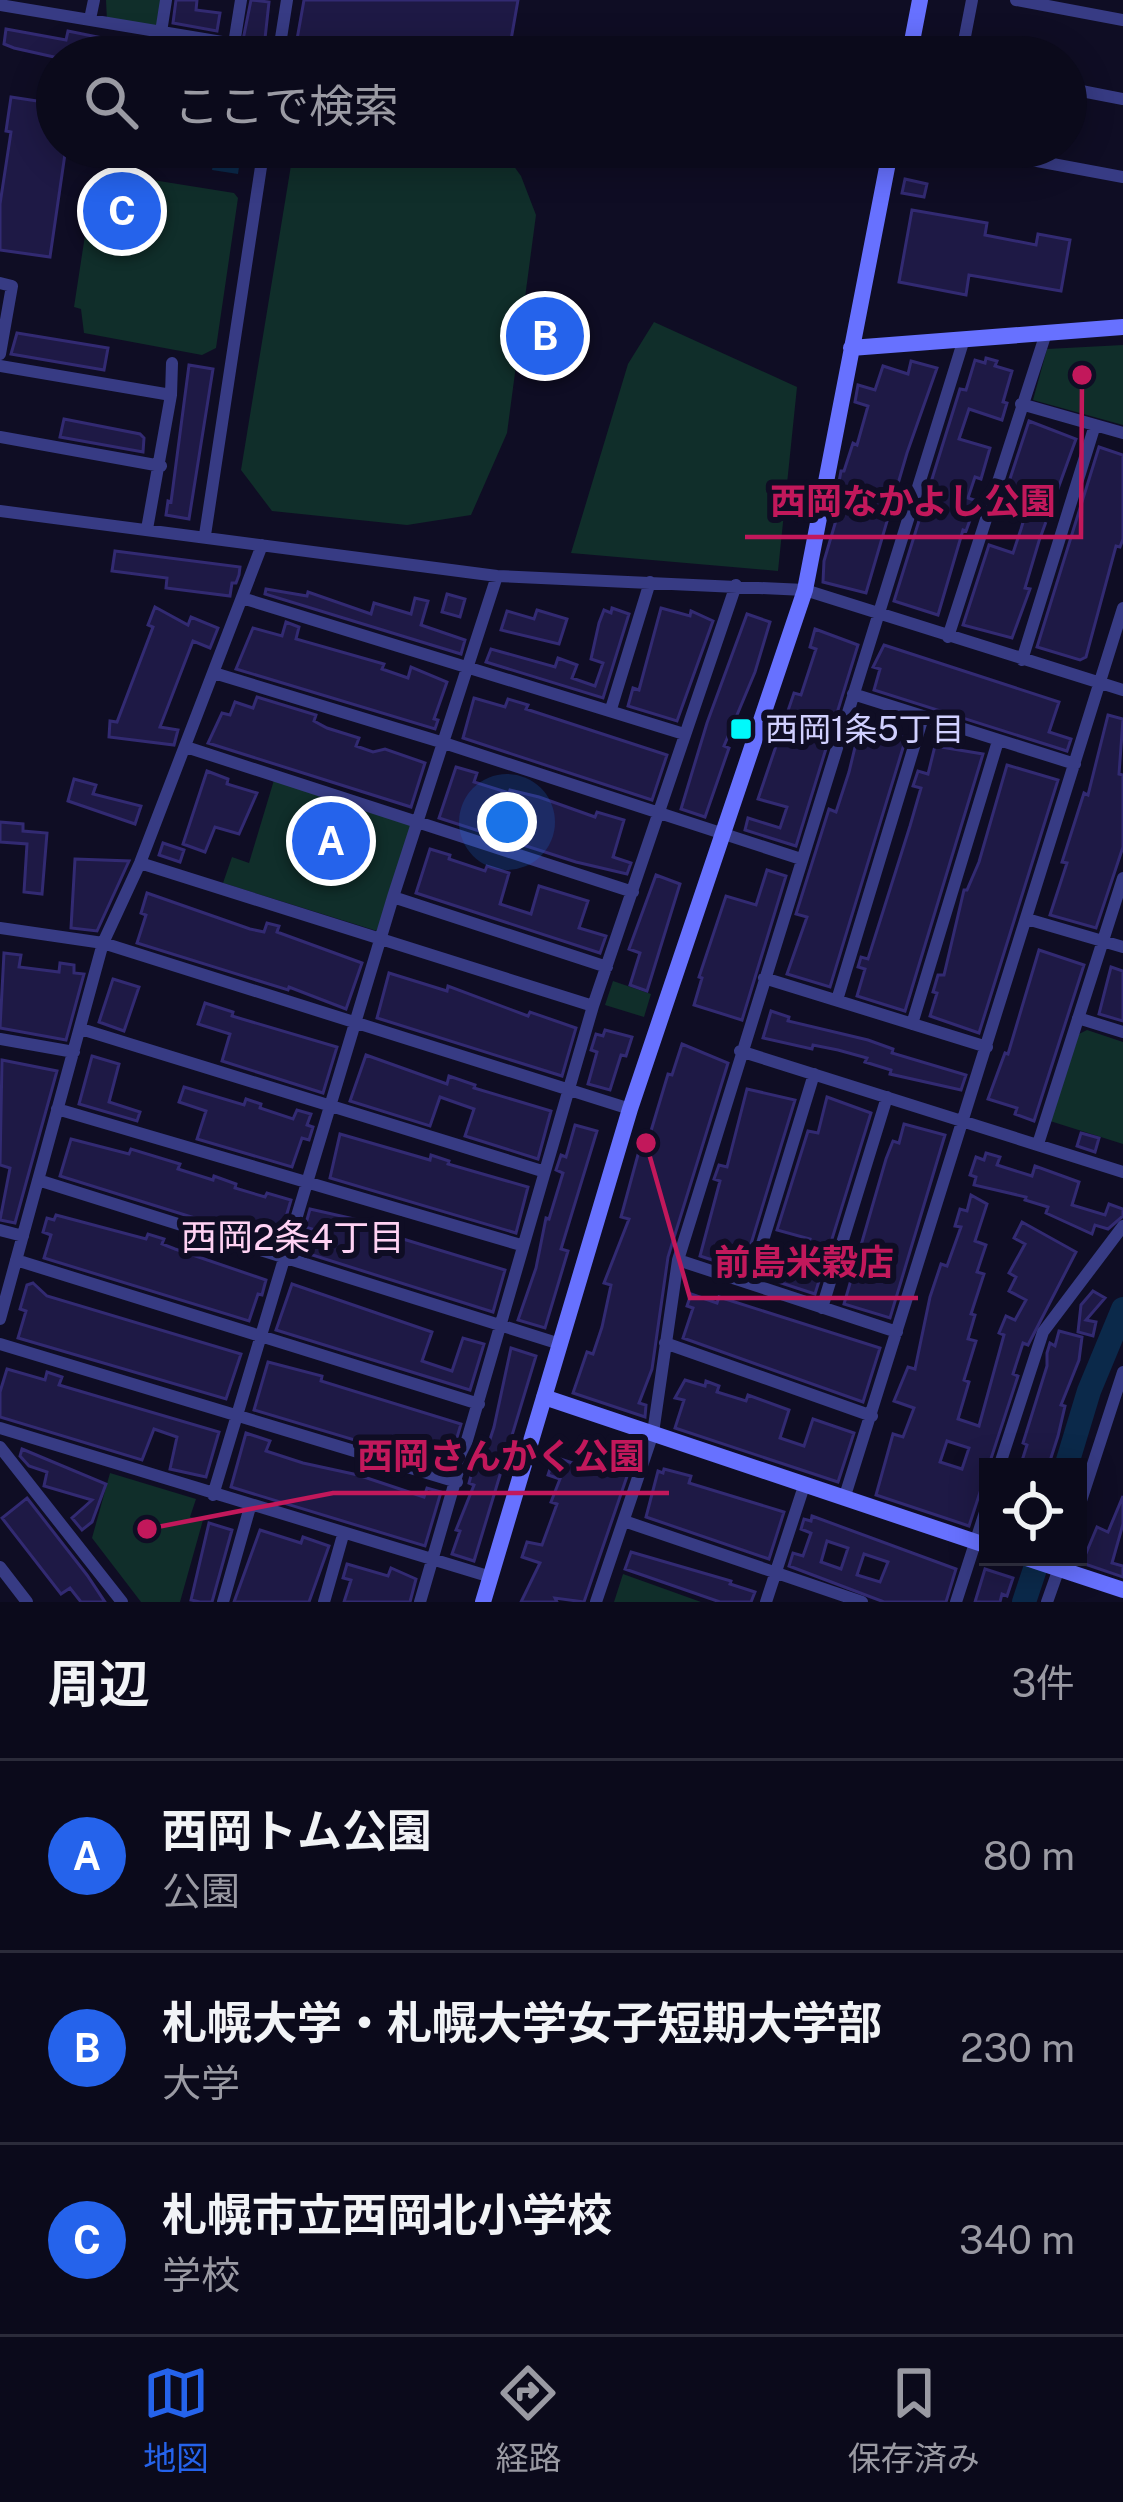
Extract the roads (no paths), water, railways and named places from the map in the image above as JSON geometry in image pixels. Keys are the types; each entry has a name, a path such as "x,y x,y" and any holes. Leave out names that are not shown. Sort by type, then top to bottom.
{"street":[{"path":"90,19 94,0"},
{"path":"161,32 166,0"},
{"path":"235,36 241,0"},
{"path":"281,36 287,0"},
{"path":"913,36 920,0"},
{"path":"965,36 972,0"},
{"path":"1016,0 1123,20"},
{"path":"0,3 185,36"},
{"path":"1087,92 1123,99"},
{"path":"205,535 261,168"},
{"path":"483,1602 630,1109 805,590 887,168"},
{"path":"1075,168 1123,177"},
{"path":"0,283 12,286 0,354"},
{"path":"851,349 1123,327"},
{"path":"948,637 1046,333"},
{"path":"596,1602 653,1433 678,1260 964,339"},
{"path":"147,529 171,395 172,363"},
{"path":"0,366 171,395"},
{"path":"1021,404 1123,433"},
{"path":"1022,660 1095,425"},
{"path":"0,437 160,466"},
{"path":"0,511 497,575 805,590 1123,690"},
{"path":"0,1319 103,943 186,748 262,545"},
{"path":"213,1495 393,897 497,575"},
{"path":"611,709 650,582"},
{"path":"420,1602 593,1006 736,585"},
{"path":"242,598 685,734"},
{"path":"844,1499 1123,608"},
{"path":"214,673 444,742 801,859"},
{"path":"853,694 1075,764"},
{"path":"837,1000 923,717"},
{"path":"912,1024 998,741"},
{"path":"186,748 634,892"},
{"path":"140,863 593,1006"},
{"path":"1038,1144 1123,878"},
{"path":"393,897 607,967"},
{"path":"1027,919 1123,947"},
{"path":"0,928 103,943 630,1109"},
{"path":"764,978 987,1047"},
{"path":"1078,1018 1123,1032"},
{"path":"80,1030 542,1171"},
{"path":"0,1039 74,1052"},
{"path":"740,1051 1123,1172"},
{"path":"750,1283 814,1074"},
{"path":"822,1308 887,1097"},
{"path":"57,1109 521,1246"},
{"path":"38,1180 560,1344"},
{"path":"1002,1458 1042,1332 1123,1226"},
{"path":"0,1230 23,1236"},
{"path":"16,1260 479,1404"},
{"path":"678,1260 897,1332"},
{"path":"665,1343 872,1416"},
{"path":"0,1344 457,1482"},
{"path":"1087,1482 1123,1372"},
{"path":"544,1397 979,1543"},
{"path":"0,1428 491,1577"},
{"path":"0,1447 122,1602"},
{"path":"766,1602 804,1486"},
{"path":"224,1602 250,1507"},
{"path":"624,1521 856,1601"},
{"path":"324,1602 344,1534"},
{"path":"956,1602 979,1551"},
{"path":"1047,1602 1057,1566"},
{"path":"1063,1566 1123,1590"},
{"path":"0,1567 27,1602"}],"water":[{"path":"212,168 239,168 238,174"}],"waterway":[{"path":"1069,1458 1089,1391 1123,1309"},
{"path":"1024,1602 1036,1566"}],"place":[{"name":"札幌市立西岡北小学校","path":"122,211"},
{"name":"札幌大学・札幌大学女子短期大学部","path":"545,336"},
{"name":"西岡なかよし公園","path":"1082,375"},
{"name":"西岡1条5丁目","path":"741,729"},
{"name":"西岡トム公園","path":"331,841"},
{"name":"前島米穀店","path":"646,1143"},
{"name":"西岡さんかく公園","path":"147,1529"}],"district":[{"name":"西岡2条4丁目","path":"293,1237"}]}
